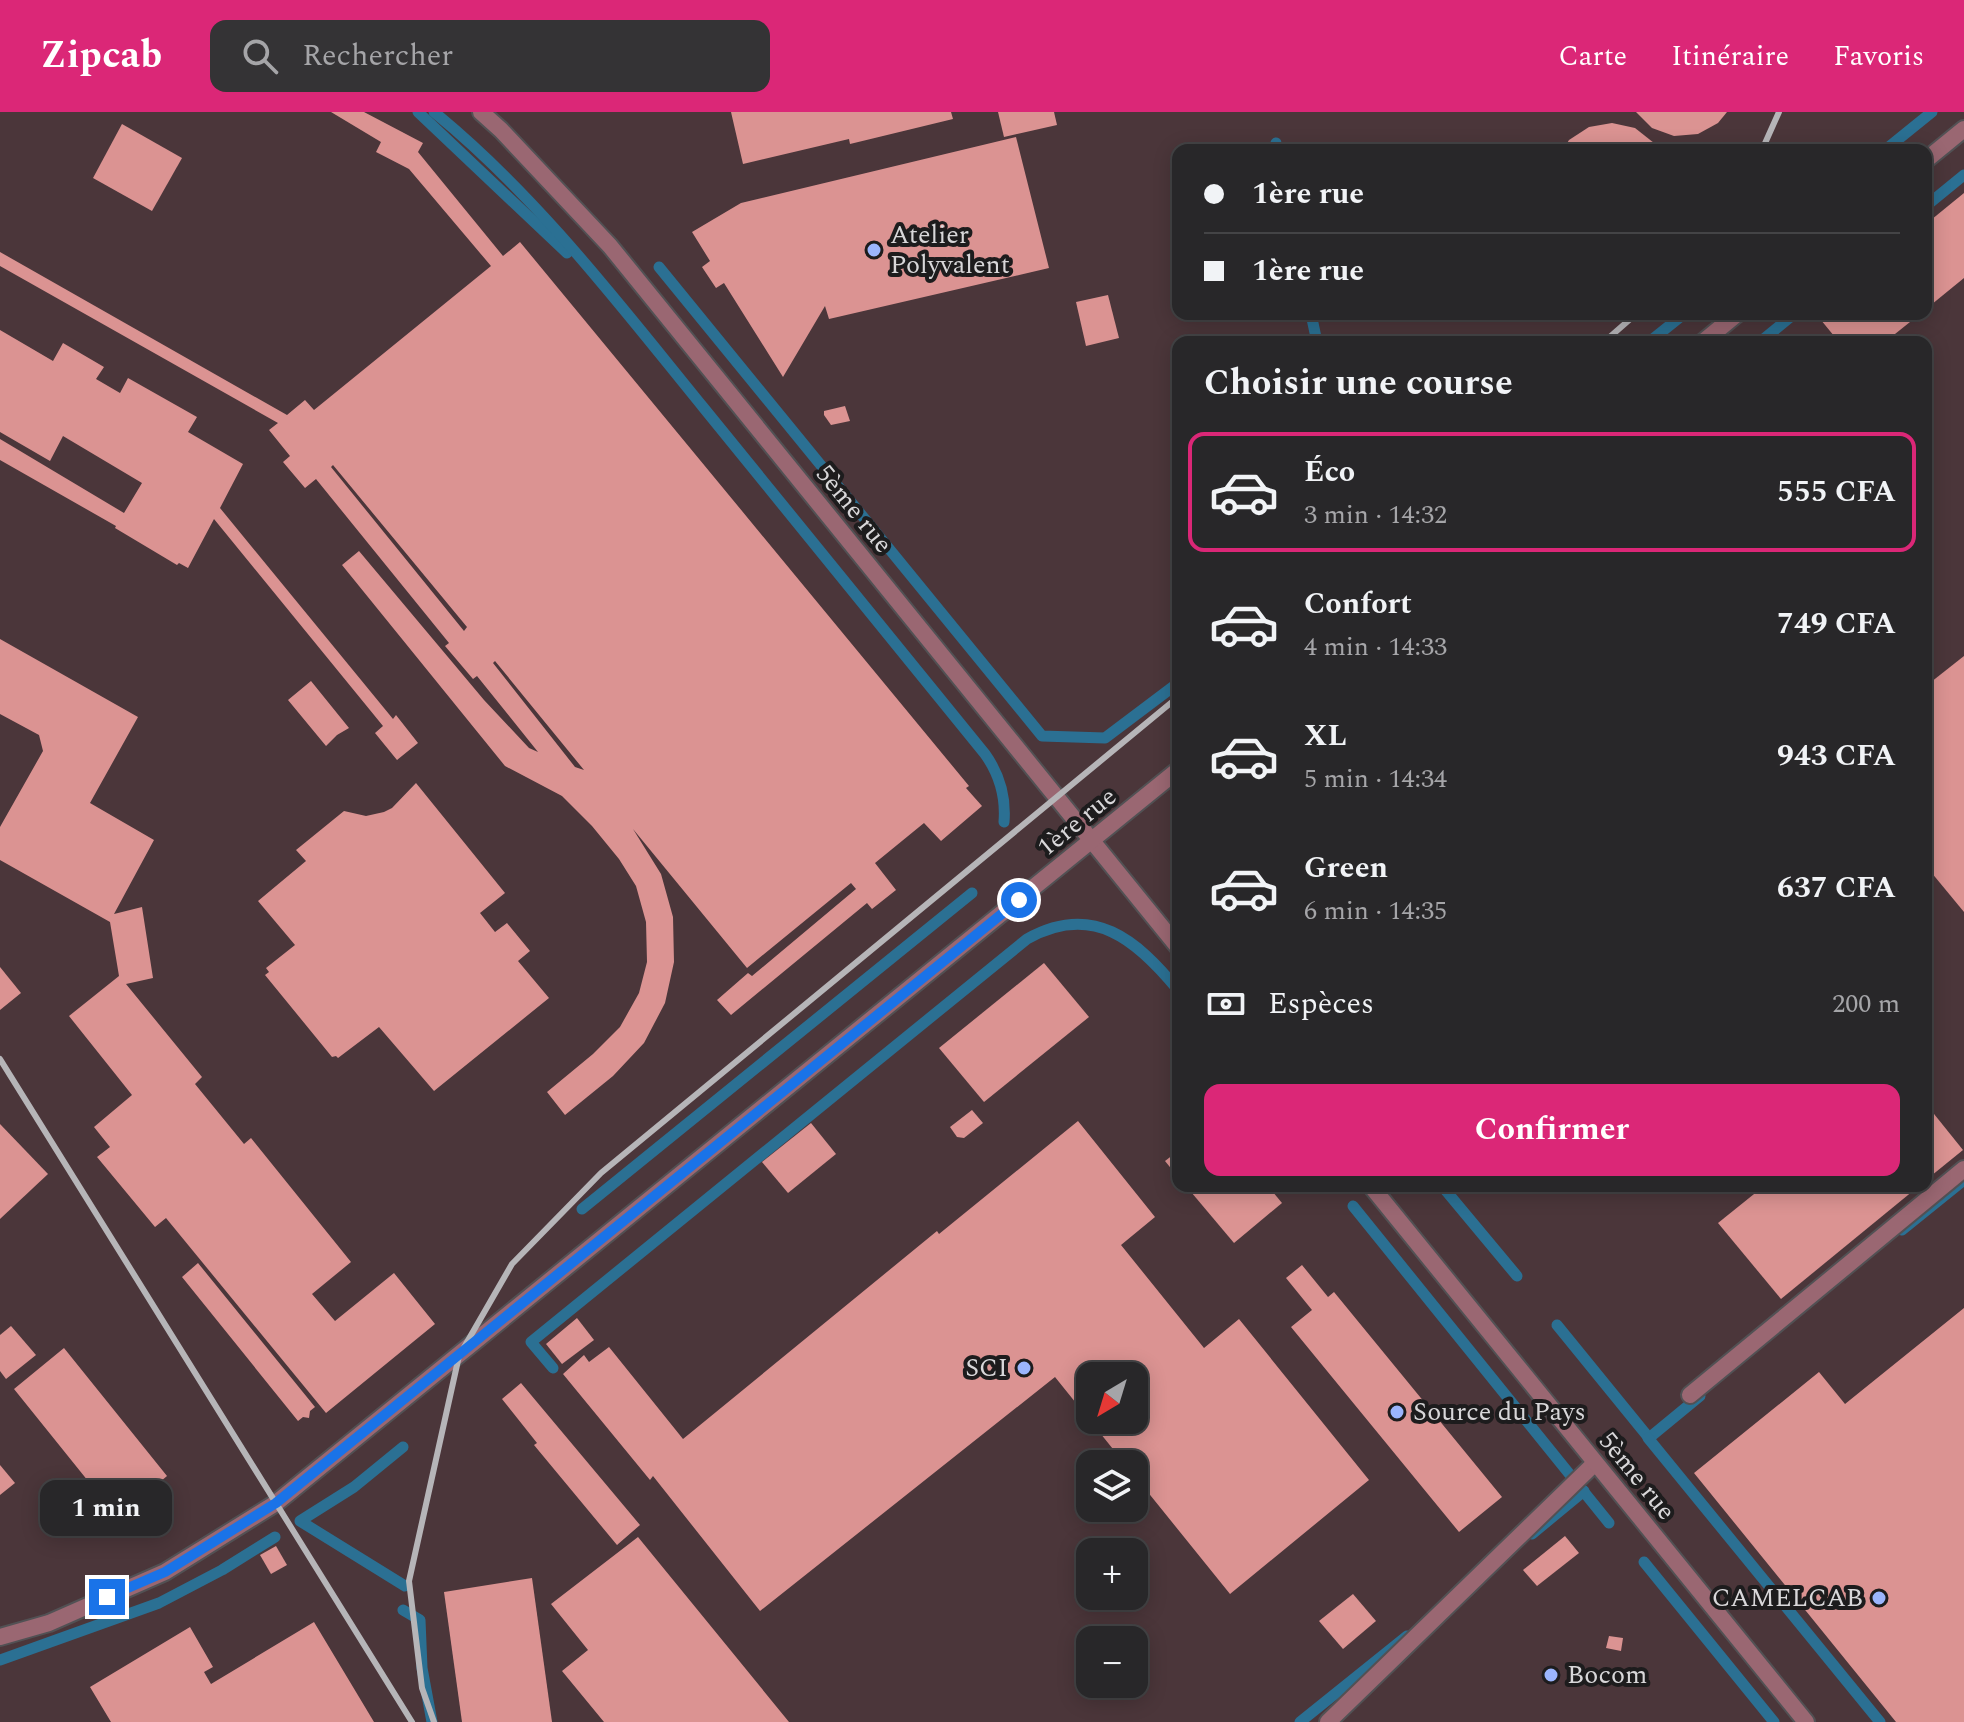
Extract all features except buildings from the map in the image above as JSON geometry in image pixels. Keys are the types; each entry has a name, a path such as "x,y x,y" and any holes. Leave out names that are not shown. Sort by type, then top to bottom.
{"street":[{"name":"5ème rue","path":"481,112 610,246 1172,940"},
{"path":"1932,155 1964,129"},
{"path":"1710,336 1730,320"},
{"name":"1ère rue","path":"0,1637 49,1623 165,1572 276,1503 1172,775"},
{"path":"1690,1395 1964,1169"},
{"name":"5ème rue","path":"1376,1192 1806,1722"},
{"path":"1328,1722 1595,1463"}],"shaded area":[{"path":"0,112 1964,112 1964,1722 0,1722"}],"waterway":[{"path":"418,112 567,253"},
{"path":"434,112 508,179 576,253 985,754 1001,786 1004,822"},
{"path":"1892,144 1932,112"},
{"path":"1932,201 1964,175"},
{"path":"659,267 1042,736 1105,738 1172,688"},
{"path":"1312,320 1316,336"},
{"path":"1656,336 1676,320"},
{"path":"1767,336 1787,320"},
{"path":"582,1209 972,893"},
{"path":"553,1368 531,1342 1027,939 1073,924 1093,926 1130,942 1172,983"},
{"path":"1902,1230 1964,1180"},
{"path":"1447,1192 1517,1276"},
{"path":"1353,1206 1609,1523"},
{"path":"1557,1325 1649,1438 1700,1396"},
{"path":"1648,1438 1880,1722"},
{"path":"403,1447 354,1487 300,1521 405,1586"},
{"path":"1532,1534 1584,1491"},
{"path":"0,1660 159,1603 222,1570 275,1537"},
{"path":"1644,1562 1774,1722"},
{"path":"403,1610 420,1620 422,1668 432,1722"},
{"path":"1300,1722 1407,1636"}],"railway":[{"path":"1765,144 1779,112"},
{"path":"1611,336 1629,320"},
{"path":"434,1722 422,1688 409,1581 459,1356 512,1264 601,1173 1172,702"},
{"path":"0,1059 412,1722"}],"place":[{"name":"Atelier Polyvalent","path":"874,250"},
{"name":"SCI","path":"1024,1368"},
{"name":"Source du Pays","path":"1397,1412"},
{"name":"CAMELCAB","path":"1879,1598"},
{"name":"Bocom","path":"1551,1675"}],"route":[{"path":"107,1597 165,1572 276,1503 1019,900"}]}
